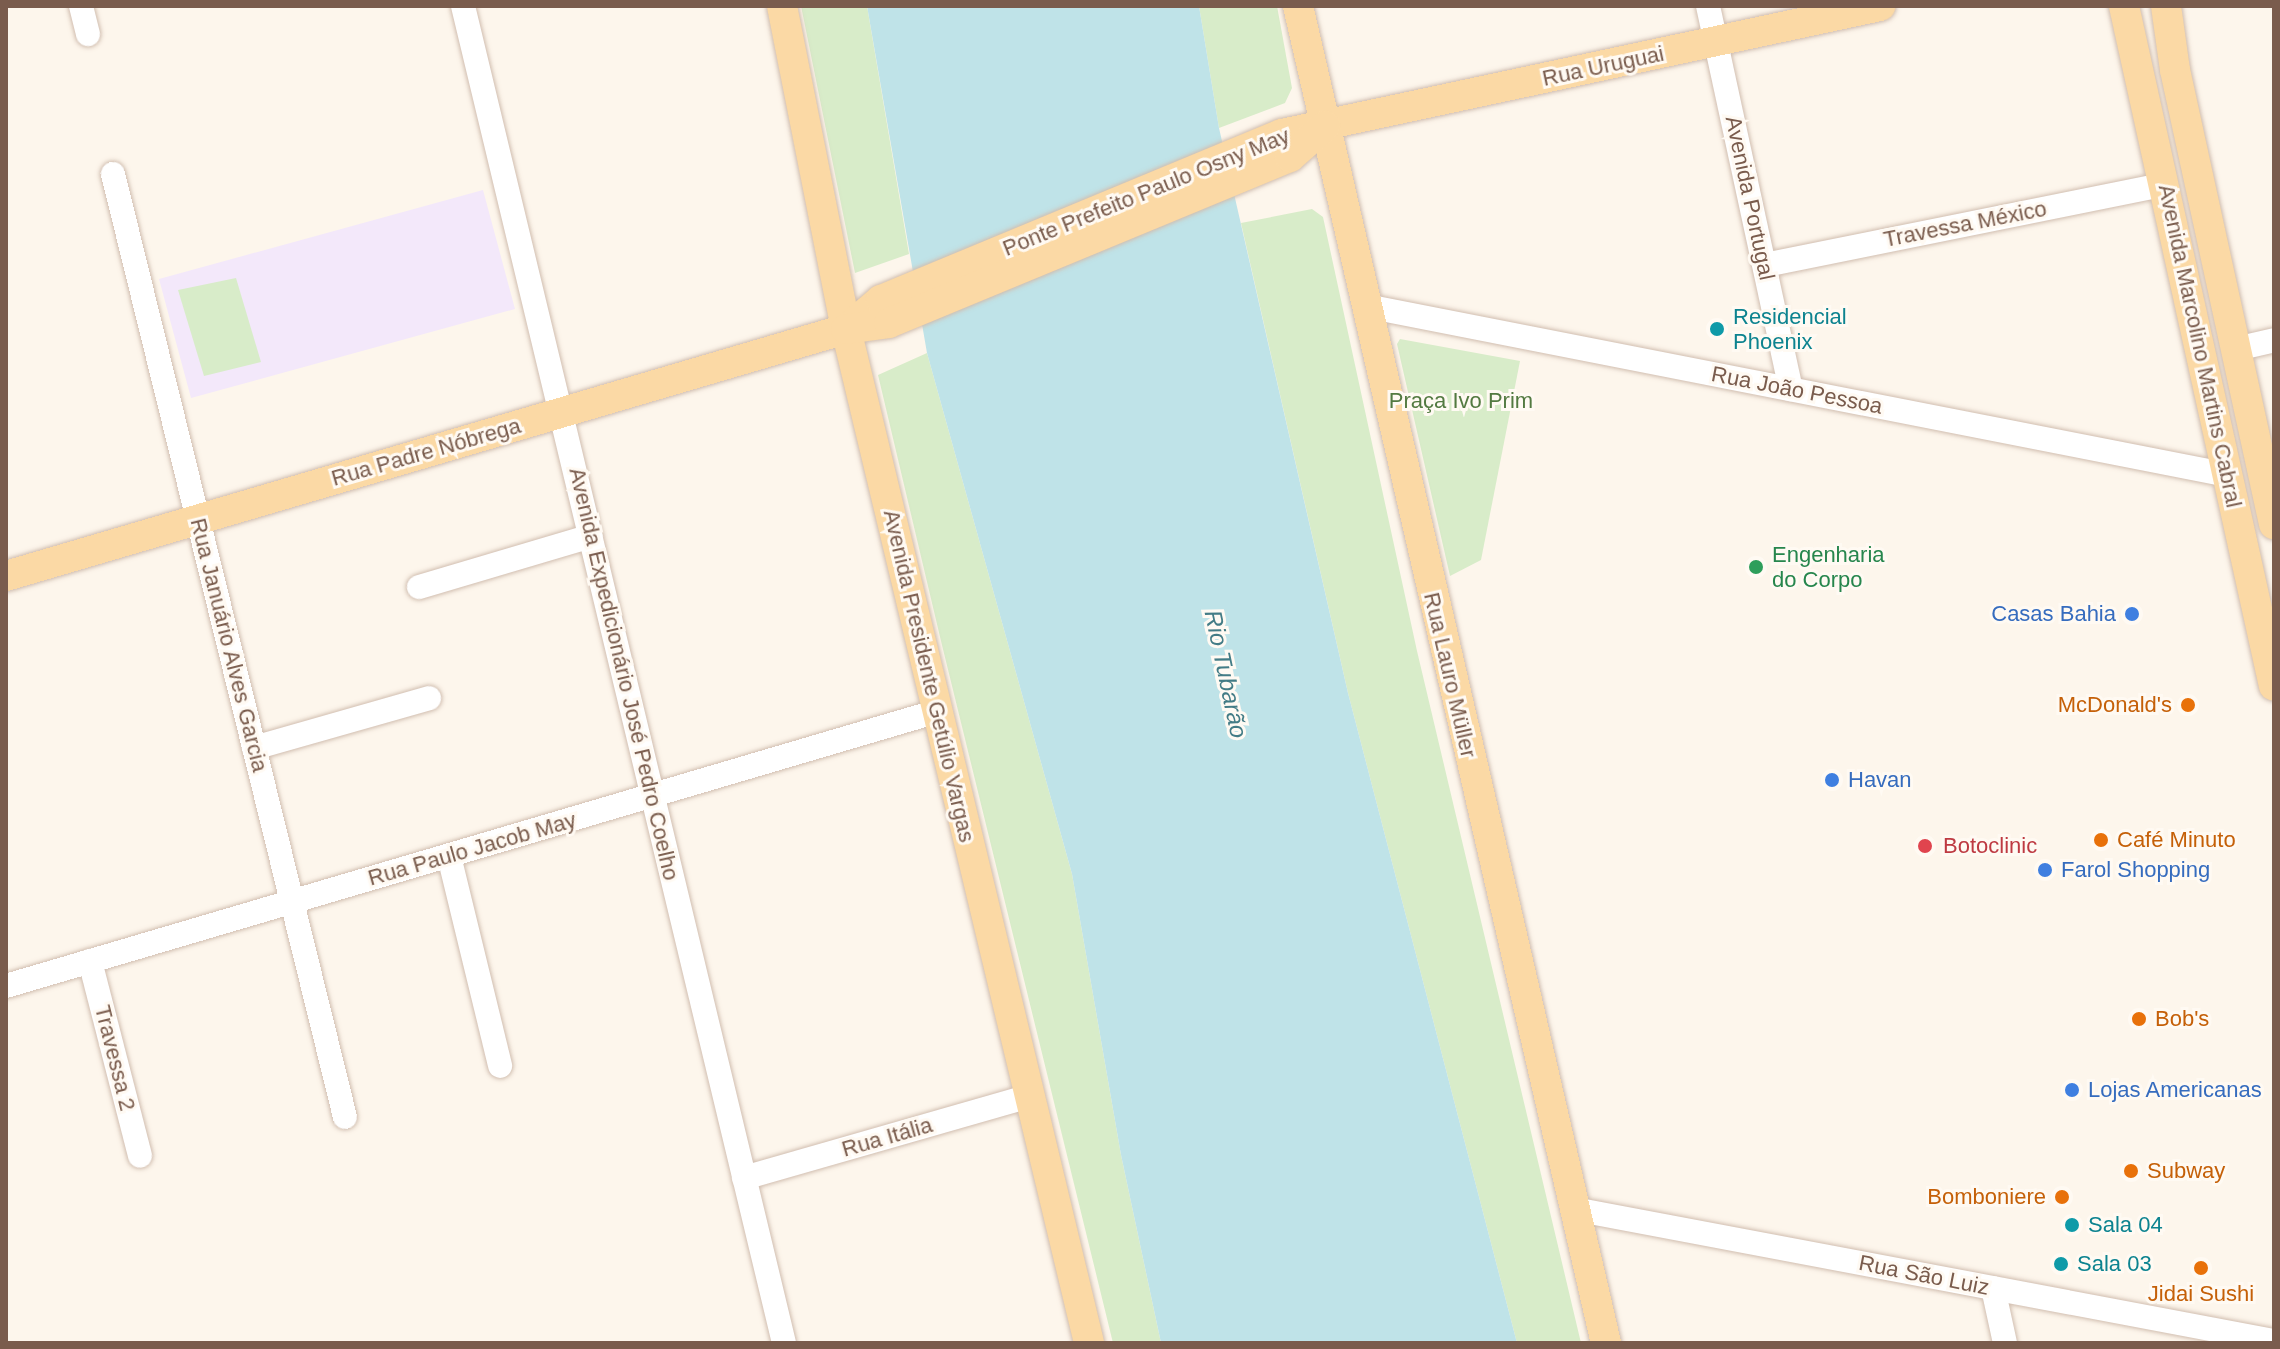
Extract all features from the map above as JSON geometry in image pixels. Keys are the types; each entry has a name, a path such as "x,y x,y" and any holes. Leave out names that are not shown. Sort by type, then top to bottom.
{"main road":[{"name":"Avenida Presidente Getúlio Vargas","path":"782,6 846,329 1089,1343"},
{"name":"Rua Lauro Müller","path":"1298,6 1606,1343"},
{"name":"Rua Uruguai","path":"1325,126 1880,6"},
{"name":"Avenida Marcolino Martins Cabral","path":"2124,6 2274,686"},
{"name":"Avenida Marcolino Martins Cabral","path":"2166,6 2274,524"},
{"name":"Ponte Prefeito Paulo Osny May","path":"846,329 1286,146 1325,126"},
{"path":"2188,289 2204,301 2219,343 2236,349"},
{"name":"Rua Padre Nóbrega","path":"6,576 846,329"}],"street":[{"path":"81,6 88,34"},
{"name":"Avenida Expedicionário José Pedro Coelho","path":"463,6 784,1343"},
{"name":"Avenida Portugal","path":"1708,6 1791,389"},
{"name":"Rua Januário Alves Garcia","path":"113,174 345,1117"},
{"name":"Travessa México","path":"1765,265 2165,184"},
{"name":"Rua João Pessoa","path":"1366,306 2228,475"},
{"path":"2236,349 2274,340"},
{"path":"419,587 591,536"},
{"path":"254,748 429,698"},
{"name":"Rua Paulo Jacob May","path":"6,986 938,711"},
{"path":"449,856 500,1066"},
{"name":"Travessa 2","path":"90,961 140,1156"},
{"name":"Rua Itália","path":"744,1178 1030,1096"},
{"name":"Rua São Luiz","path":"1574,1209 2274,1341"},
{"path":"1993,1288 2005,1343"}],"shaded area":[{"path":"483,190 515,309 191,398 159,279"}],"green space":[{"path":"801,6 867,6 909,254 855,273"},
{"path":"1199,6 1277,6 1292,88 1285,103 1219,128"},
{"path":"1312,209 1323,217 1417,651 1581,1343 1517,1343 1348,693 1241,223"},
{"path":"236,278 261,362 204,376 178,290"},
{"name":"Praça Ivo Prim","path":"1400,339 1520,361 1481,560 1450,576 1397,344"},
{"path":"927,353 1072,874 1121,1155 1161,1343 1113,1343 878,375"}],"water":[{"name":"Rio Tubarão","path":"867,6 1199,6 1219,128 1348,693 1517,1343 1161,1343 1121,1155 1072,874 927,353"}],"place":[{"name":"Residencial Phoenix","path":"1717,329"},
{"name":"Engenharia do Corpo","path":"1756,567"},
{"name":"Casas Bahia","path":"2132,614"},
{"name":"McDonald's","path":"2188,705"},
{"name":"Havan","path":"1832,780"},
{"name":"Café Minuto","path":"2101,840"},
{"name":"Botoclinic","path":"1925,846"},
{"name":"Farol Shopping","path":"2045,870"},
{"name":"Bob's","path":"2139,1019"},
{"name":"Lojas Americanas","path":"2072,1090"},
{"name":"Subway","path":"2131,1171"},
{"name":"Bomboniere","path":"2062,1197"},
{"name":"Sala 04","path":"2072,1225"},
{"name":"Sala 03","path":"2061,1264"},
{"name":"Jidai Sushi","path":"2201,1268"}]}
